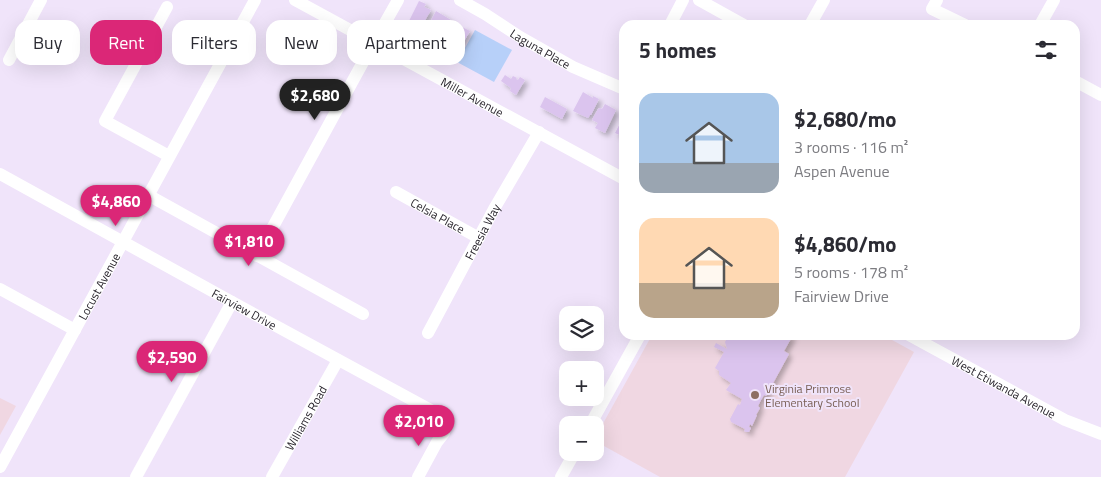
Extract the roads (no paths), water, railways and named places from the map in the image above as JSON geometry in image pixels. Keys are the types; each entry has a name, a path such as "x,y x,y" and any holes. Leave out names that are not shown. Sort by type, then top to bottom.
{"street":[{"path":"9,60 41,0"},
{"name":"Locust Avenue","path":"0,467 255,0"},
{"name":"Miller Avenue","path":"295,0 347,28"},
{"path":"314,0 324,6 347,27"},
{"path":"387,20 398,0"},
{"name":"Laguna Place","path":"460,0 520,37 573,66 619,87"},
{"path":"673,20 683,0"},
{"path":"699,0 735,20"},
{"path":"813,20 824,0"},
{"path":"1043,20 1054,0"},
{"path":"935,4 958,20"},
{"path":"167,7 105,120 169,156"},
{"path":"257,256 361,65"},
{"name":"Miller Avenue","path":"416,65 619,176"},
{"path":"1080,84 1101,95"},
{"name":"Freesia Way","path":"428,332 494,209 539,132"},
{"name":"Fairview Drive","path":"0,174 442,417 444,433 418,477"},
{"name":"Celsia Place","path":"396,192 479,238"},
{"path":"148,195 363,314"},
{"path":"1,293 75,330"},
{"path":"136,477 232,302"},
{"path":"595,416 637,340"},
{"name":"West Etiwanda Avenue","path":"918,340 1065,420 1101,434"},
{"name":"Williams Road","path":"272,477 338,360"},
{"path":"561,477 570,461"}],"water":[{"path":"475,30 512,50 494,82 463,65 465,65 465,48"}],"place":[{"name":"Virginia Primrose Elementary School","path":"755,395"}]}
